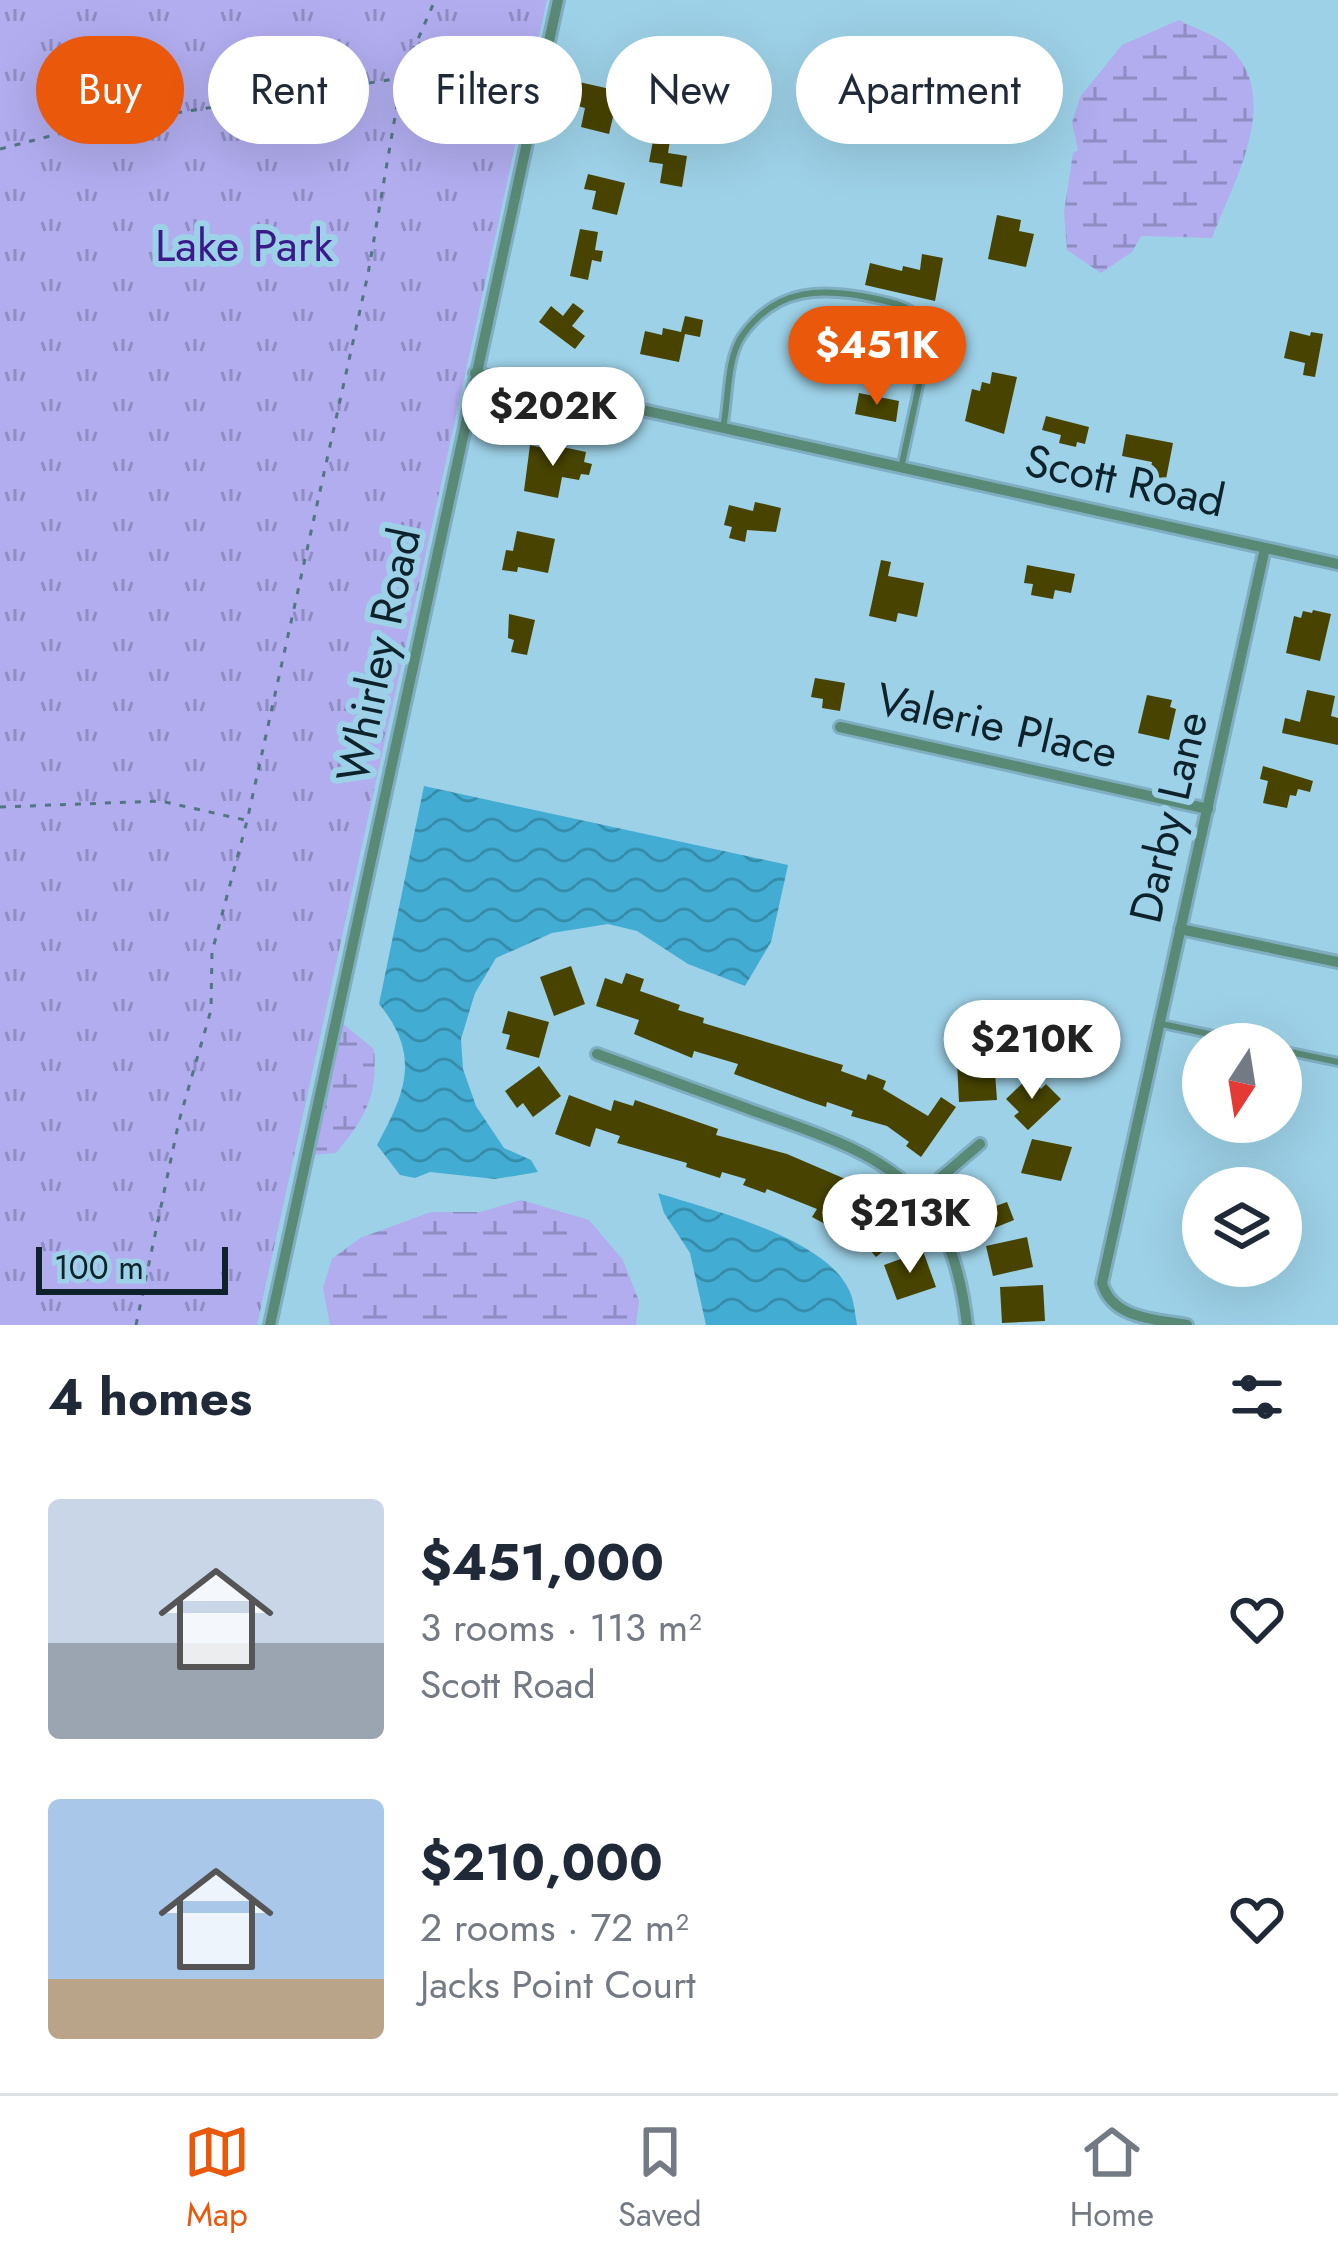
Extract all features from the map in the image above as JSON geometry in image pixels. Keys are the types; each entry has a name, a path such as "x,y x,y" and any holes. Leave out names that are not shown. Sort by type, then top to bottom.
{"street":[{"name":"Whirley Road","path":"550,36 558,0"},
{"name":"Whirley Road","path":"270,1325 526,144"},
{"name":"Scott Road","path":"475,373 1338,564"},
{"name":"Darby Lane","path":"1186,1325 1117,1307 1102,1283 1265,548"},
{"name":"Valerie Place","path":"840,728 1208,809"},
{"path":"1180,929 1338,962"},
{"path":"597,1054 830,1139 868,1158 919,1196 952,1257 964,1293 967,1325"},
{"path":"919,1196 980,1144"}],"lane":[{"path":"722,428 738,342 778,302 820,290 890,302 920,312 931,330 901,467"},
{"path":"1159,1023 1182,1028"},
{"path":"1302,1054 1338,1062"}],"path":[{"path":"420,36 435,0"},
{"path":"0,149 85,128 393,81"},
{"path":"136,1325 179,1120 211,1010 212,952 247,821 368,274 393,127"},
{"path":"0,808 161,801 247,821"}],"green space":[{"name":"Lake Park","path":"0,0 547,0 539,36 393,36 393,144 515,144 257,1325 0,1325"},
{"path":"1179,20 1223,42 1244,67 1252,90 1253,115 1241,167 1212,238 1141,236 1132,252 1101,273 1067,250 1064,212 1073,153 1078,150 1072,123 1080,97 1122,45"},
{"path":"342,1023 374,1049 371,1093 355,1129 336,1153 313,1155"},
{"path":"521,1200 589,1220 623,1260 639,1301 636,1325 330,1325 323,1288 332,1259 360,1238 431,1212 480,1212"}],"water":[{"path":"424,786 788,865 771,942 745,986 688,964 637,931 608,924 552,933 496,958 475,993 461,1039 463,1069 476,1106 504,1148 531,1160 538,1172 495,1179 430,1172 415,1178 400,1175 377,1145 405,1074 400,1040 379,1004"},
{"path":"658,1193 762,1227 814,1254 848,1288 857,1325 706,1325 690,1253 664,1213"}],"building":[{"path":"582,83 606,88 606,133 582,127"},
{"path":"652,144 669,144 668,153 687,156 682,187 660,183 663,164 649,162"},
{"path":"588,174 625,183 617,215 592,209 596,191 584,189"},
{"path":"997,215 1021,220 1019,231 1034,234 1026,267 988,259"},
{"path":"580,229 598,232 595,250 603,251 601,262 592,260 588,280 570,276"},
{"path":"922,254 943,258 935,301 865,285 870,263 920,270"},
{"path":"573,303 584,311 572,326 585,336 575,349 539,322 551,306 563,316"},
{"path":"685,316 703,320 700,337 685,334 679,362 640,354 645,331 681,332"},
{"path":"1290,331 1323,334 1315,377 1303,375 1305,363 1284,358"},
{"path":"992,372 1017,377 1004,434 965,421 972,389 980,391 982,382 990,384"},
{"path":"859,393 899,401 896,422 855,414"},
{"path":"1046,416 1089,427 1085,444 1059,443 1061,435 1042,430"},
{"path":"1126,434 1173,443 1166,479 1149,475 1152,462 1122,456"},
{"path":"544,443 586,452 584,462 592,464 589,475 581,474 579,480 562,477 558,498 524,491 530,445 543,448"},
{"path":"755,502 781,508 776,532 747,530 745,542 729,538 732,527 724,525 729,505 753,511"},
{"path":"517,531 555,539 548,573 518,567 517,572 502,570"},
{"path":"881,560 891,562 888,576 924,583 917,617 898,613 896,622 869,616"},
{"path":"1027,565 1075,574 1071,593 1055,590 1053,599 1031,595 1033,584 1024,583"},
{"path":"1303,611 1331,614 1320,661 1286,653 1294,616 1301,618"},
{"path":"509,614 535,620 527,655 511,652 514,640 508,638"},
{"path":"815,678 845,683 840,711 822,708 823,699 811,697"},
{"path":"1307,690 1335,696 1331,716 1338,718 1338,745 1282,733 1285,718 1300,722"},
{"path":"1147,695 1172,700 1170,707 1176,709 1169,740 1138,733"},
{"path":"1263,766 1313,781 1310,792 1298,789 1296,796 1290,795 1287,808 1263,803 1268,781 1260,779"},
{"path":"571,966 585,1004 554,1016 540,977"},
{"path":"626,973 644,979 640,991 680,1005 678,1010 704,1018 703,1023 843,1065 841,1071 866,1080 868,1074 886,1081 883,1089 928,1116 941,1097 956,1107 921,1157 887,1126 851,1116 853,1111 827,1102 826,1107 734,1074 738,1064 694,1051 692,1058 634,1034 639,1020 596,1006 605,978 622,984"},
{"path":"508,1011 549,1022 539,1058 506,1049 510,1035 502,1033"},
{"path":"994,1060 997,1100 959,1102 957,1062"},
{"path":"539,1066 561,1096 533,1117 523,1103 517,1108 505,1091"},
{"path":"1030,1076 1041,1089 1046,1084 1061,1099 1028,1130 1006,1099"},
{"path":"569,1095 611,1111 614,1100 633,1106 635,1100 718,1129 716,1135 787,1154 864,1187 844,1225 827,1220 825,1224 812,1217 817,1209 743,1185 746,1179 722,1172 720,1178 686,1167 687,1163 617,1143 620,1136 596,1128 590,1147 555,1134"},
{"path":"1032,1139 1072,1147 1061,1181 1021,1173"},
{"path":"989,1190 996,1206 1007,1202 1014,1220 977,1235 963,1201"},
{"path":"883,1210 891,1221 898,1216 909,1230 876,1257 855,1233"},
{"path":"1027,1237 1033,1267 993,1276 986,1246"},
{"path":"923,1251 936,1287 897,1300 884,1265"},
{"path":"1043,1285 1045,1321 1002,1323 1000,1287"}]}
